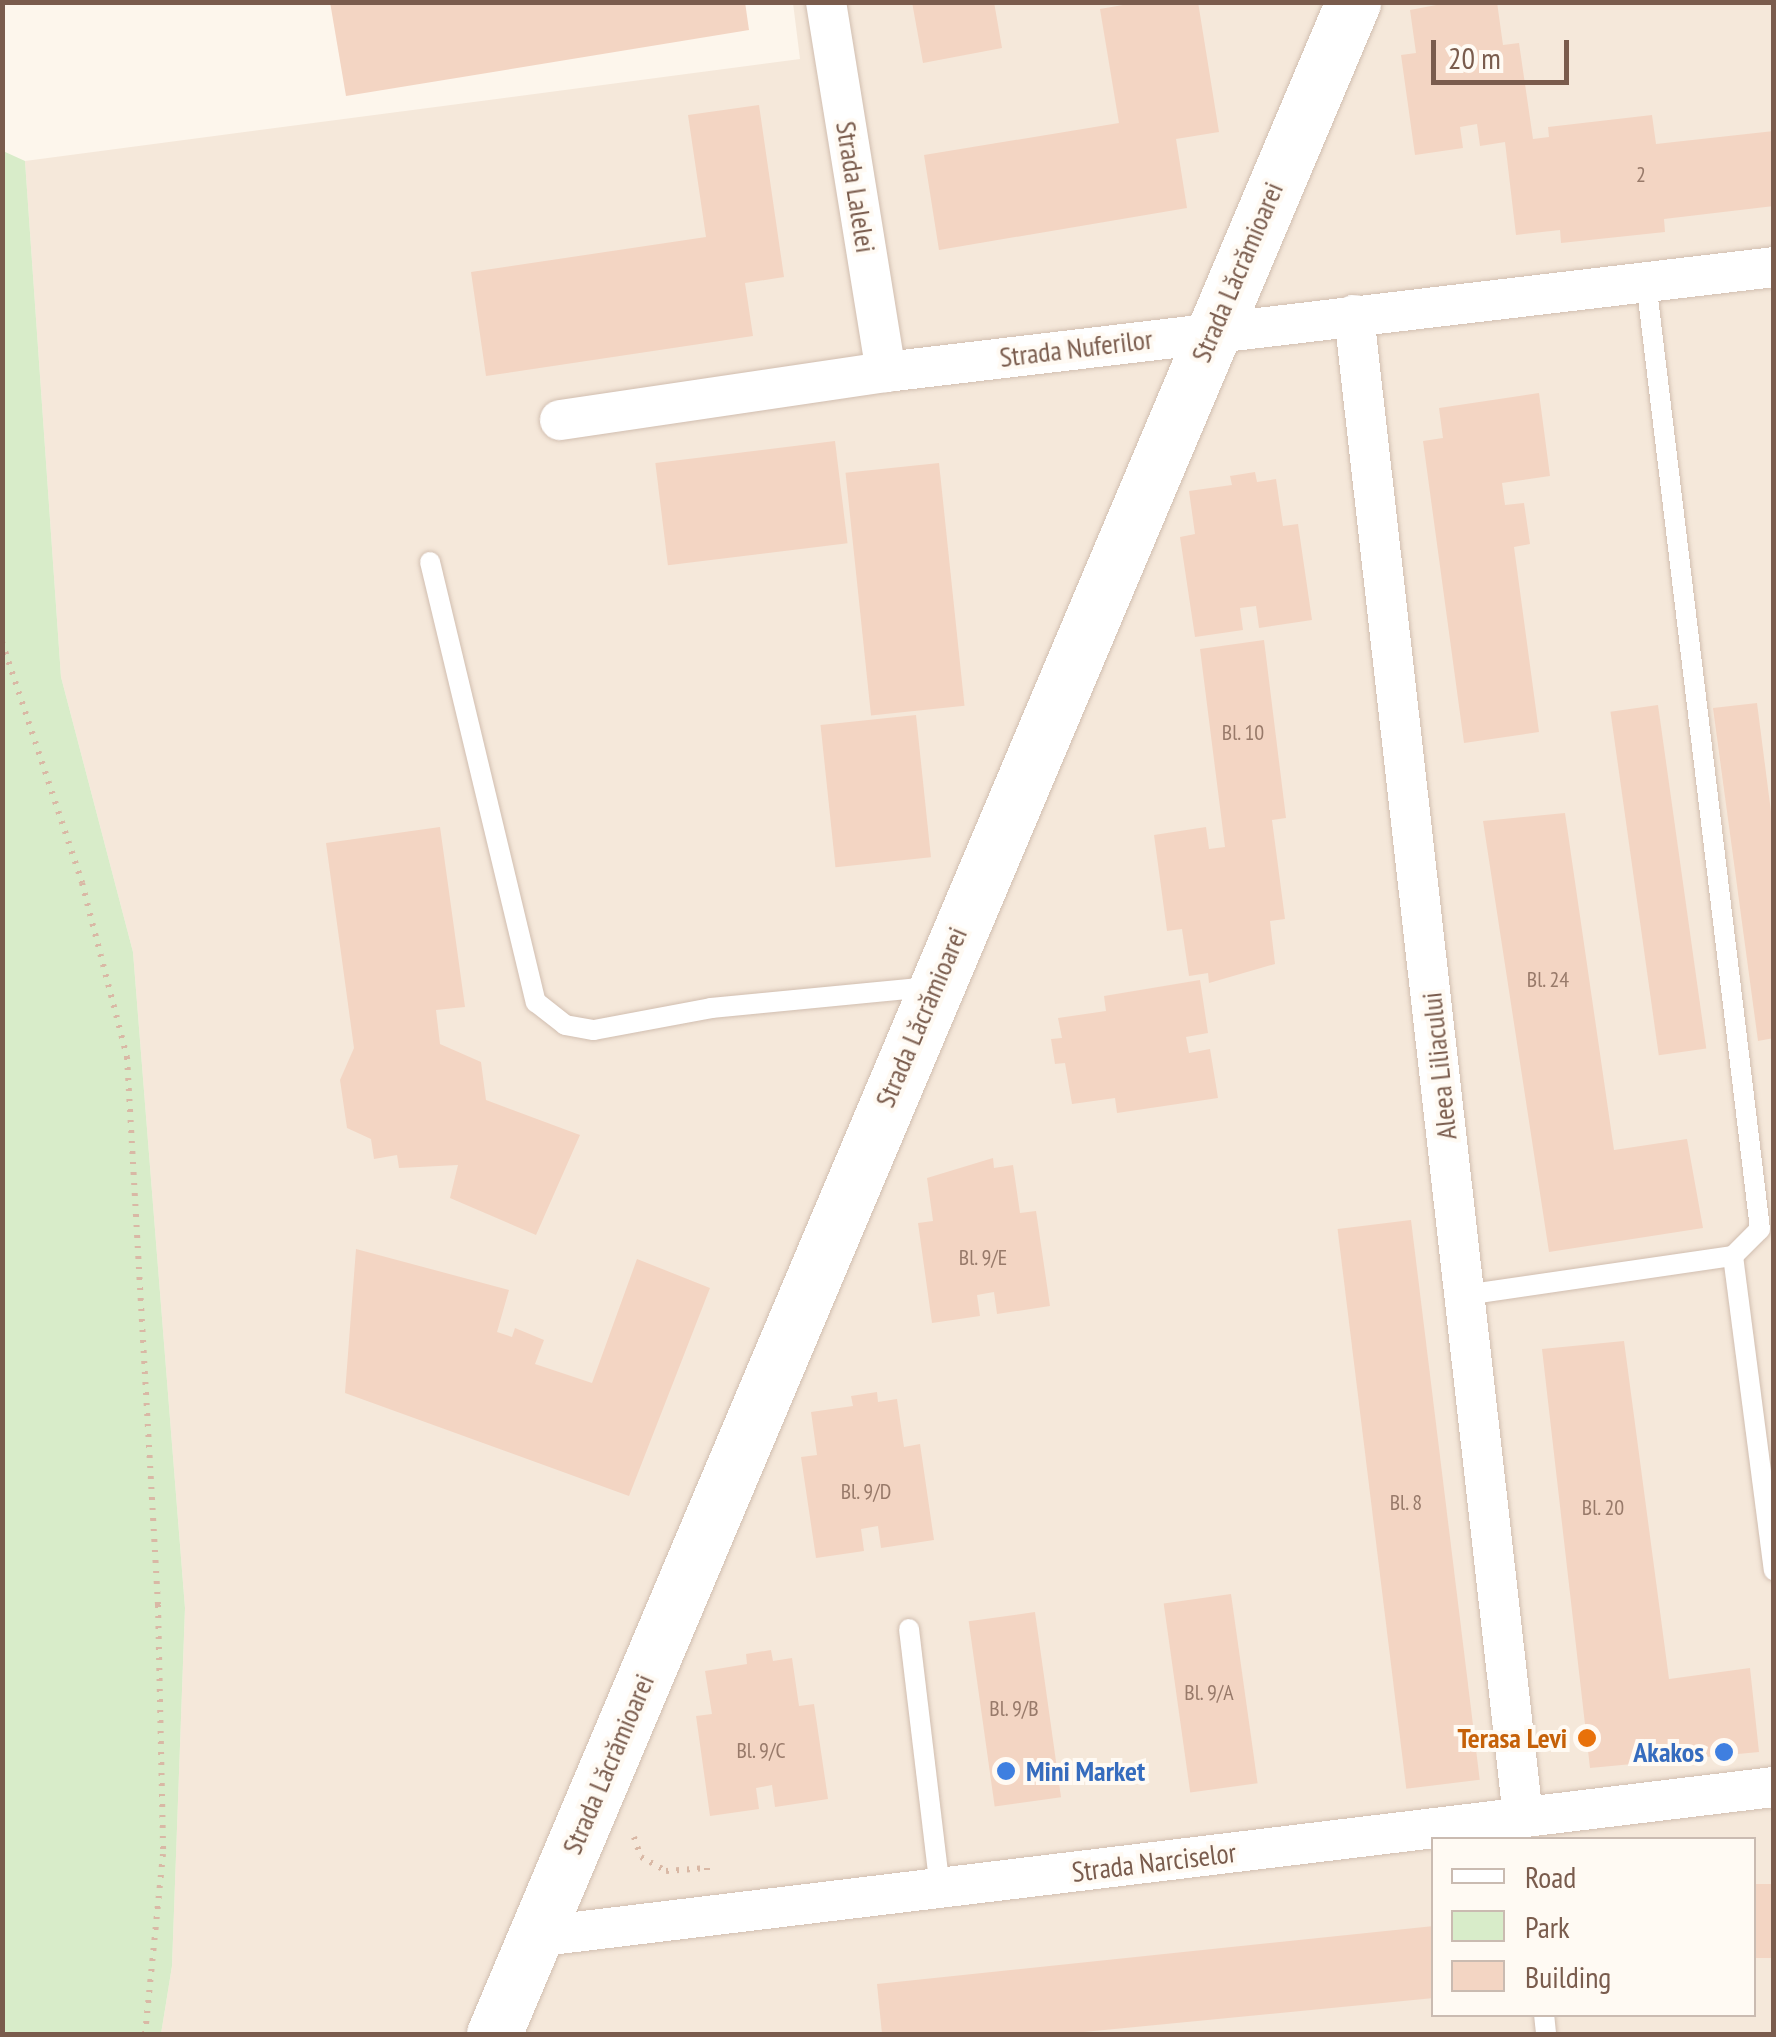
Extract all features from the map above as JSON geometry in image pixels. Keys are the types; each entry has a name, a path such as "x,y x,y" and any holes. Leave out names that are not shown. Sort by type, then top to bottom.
{"main road":[{"name":"Strada Lăcrămioarei","path":"494,2034 1353,2"}],"street":[{"name":"Strada Lalelei","path":"826,2 886,372"},
{"name":"Strada Nuferilor","path":"560,420 886,372 1774,267"},
{"name":"Aleea Liliacului","path":"1354,315 1525,1828"},
{"name":"Strada Narciselor","path":"1437,1837 1525,1828 1774,1787"},
{"name":"Strada Narciselor","path":"534,1937 940,1888 1431,1838"}],"lane":[{"path":"1465,1295 1733,1256 1760,1229 1646,282"},
{"path":"430,562 536,1002 565,1025 594,1030 710,1008 934,987"},
{"path":"1733,1256 1774,1570"},
{"path":"909,1629 940,1888"}],"path":[{"path":"2,642 82,883 127,1057 158,1605 163,1854 145,2034"}],"shaded area":[{"path":"793,3 1773,3 1773,2034 161,2034 172,1966 185,1608 133,952 61,677 25,161 800,59"}],"green space":[{"path":"3,151 25,161 61,677 133,952 185,1608 172,1966 161,2034 3,2034"}],"building":[{"path":"330,2 745,2 749,30 346,96"},
{"path":"912,2 994,2 1002,48 923,63"},
{"path":"1140,2 1198,2 1219,132 1176,139 1187,208 939,250 924,155 1119,123 1100,9"},
{"path":"1452,2 1497,2 1503,45 1519,43 1533,139 1549,137 1548,127 1652,115 1656,144 1774,131 1774,206 1664,219 1665,232 1561,243 1560,230 1516,235 1505,142 1480,146 1477,124 1460,127 1463,148 1415,155 1401,55 1416,53 1410,10"},
{"path":"759,105 784,277 745,283 753,336 486,376 471,272 706,237 688,115"},
{"path":"1539,393 1550,476 1502,483 1505,505 1524,503 1530,544 1514,547 1539,732 1464,743 1423,441 1443,438 1439,408"},
{"path":"835,441 848,543 668,565 655,463"},
{"path":"939,463 965,706 871,715 846,473"},
{"path":"1255,472 1257,482 1276,479 1283,526 1298,524 1312,620 1259,628 1256,606 1240,608 1243,630 1195,637 1180,537 1195,534 1189,491 1232,485 1230,476"},
{"path":"1264,640 1286,818 1272,820 1285,919 1270,921 1275,964 1209,983 1208,973 1189,976 1182,929 1167,931 1154,835 1206,827 1209,849 1225,847 1200,649"},
{"path":"1757,703 1774,835 1774,1038 1758,1041 1713,708"},
{"path":"1658,705 1706,1049 1659,1055 1610,712"},
{"path":"916,715 931,857 835,867 821,725"},
{"path":"1565,813 1614,1150 1687,1139 1703,1228 1549,1252 1483,821"},
{"path":"440,827 465,1007 436,1010 440,1044 481,1062 486,1100 580,1135 536,1235 450,1198 458,1165 399,1168 397,1155 374,1159 371,1139 347,1128 340,1080 354,1048 326,843"},
{"path":"1200,980 1208,1033 1186,1037 1189,1053 1210,1049 1218,1098 1117,1113 1115,1098 1072,1104 1065,1063 1055,1064 1051,1039 1062,1038 1058,1018 1106,1011 1104,996"},
{"path":"993,1158 994,1168 1013,1165 1020,1213 1036,1211 1050,1306 997,1314 994,1292 977,1295 980,1316 932,1323 918,1223 933,1221 927,1178"},
{"path":"1411,1220 1480,1780 1406,1789 1338,1229"},
{"path":"356,1249 509,1290 497,1332 512,1337 515,1328 544,1340 535,1364 592,1383 637,1259 710,1288 629,1496 345,1393"},
{"path":"1624,1341 1669,1679 1750,1668 1759,1752 1590,1768 1542,1349"},
{"path":"877,1392 878,1402 897,1399 904,1447 920,1444 934,1540 881,1548 878,1526 861,1529 864,1551 816,1558 801,1457 817,1455 811,1412 853,1406 851,1396"},
{"path":"1231,1594 1258,1783 1190,1793 1164,1603"},
{"path":"1035,1612 1061,1797 995,1807 969,1621"},
{"path":"771,1650 773,1661 792,1658 799,1706 814,1704 828,1799 775,1807 772,1785 756,1788 759,1809 710,1816 696,1716 712,1714 705,1671 747,1664 746,1654"},
{"path":"1756,1884 1774,1884 1774,1958 1756,1958"},
{"path":"1431,1926 1431,1998 1063,2034 882,2034 877,1984"}],"place":[{"name":"Terasa Levi","path":"1587,1738"},
{"name":"Akakos","path":"1724,1752"},
{"name":"Mini Market","path":"1006,1771"}]}
